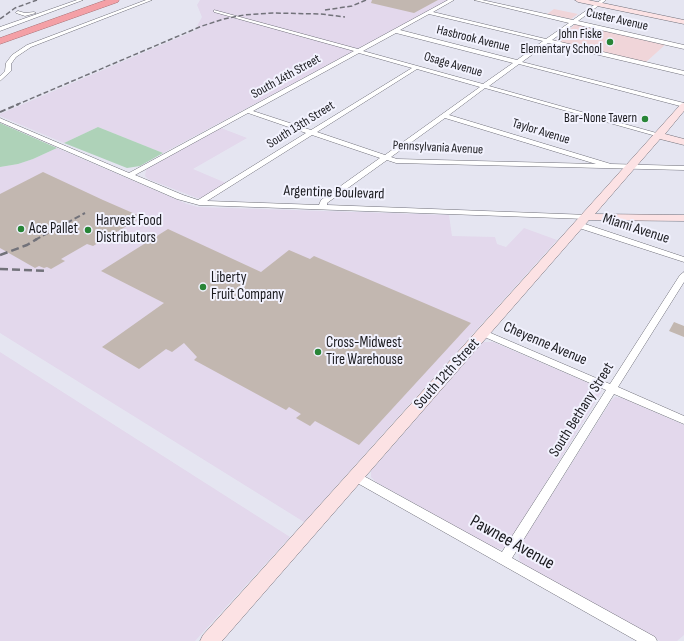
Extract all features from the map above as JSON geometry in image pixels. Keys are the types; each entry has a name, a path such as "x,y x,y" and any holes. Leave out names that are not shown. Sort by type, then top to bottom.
{"highway":[{"path":"20,33 107,0"},
{"path":"0,40 115,0"}],"street":[{"path":"0,29 81,0"},
{"path":"0,80 8,71 8,64 14,56 29,46 150,0"},
{"name":"South 14th Street","path":"130,175 452,0"},
{"name":"Custer Avenue","path":"476,0 684,47"},
{"path":"578,0 601,2 684,22"},
{"path":"322,208 324,202 387,158 601,2"},
{"path":"18,12 25,15 43,11 49,12"},
{"name":"Osage Avenue","path":"216,12 684,142"},
{"path":"429,13 684,73"},
{"name":"Hasbrook Avenue","path":"396,31 684,106"},
{"name":"South 13th Street","path":"199,203 415,68"},
{"name":"South 12th Street","path":"210,641 684,106"},
{"name":"Pennsylvania Avenue","path":"248,111 396,160 611,166"},
{"name":"Taylor Avenue","path":"445,116 611,166 630,167"},
{"name":"Argentine Boulevard","path":"0,120 180,197 199,203 583,221 684,218"},
{"path":"630,167 684,168"},
{"name":"Miami Avenue","path":"583,221 684,260"},
{"name":"South Bethany Street","path":"504,560 684,275"},
{"name":"Cheyenne Avenue","path":"483,333 684,420"},
{"name":"Pawnee Avenue","path":"356,477 650,641"}],"shaded area":[{"path":"200,0 449,0 163,153 98,127 64,143 0,116 0,114 201,28 197,26 202,17 197,5"},
{"name":"John Fiske Elementary School","path":"554,9 578,14 571,19 547,14"},
{"name":"John Fiske Elementary School","path":"575,24 666,44 645,63 554,41"},
{"path":"221,128 247,138 193,169 226,183 201,198 197,198 148,179 145,176 146,170 150,167"},
{"path":"57,148 187,204 198,207 449,215 452,236 495,237 497,244 506,247 524,228 557,240 304,522 0,333 0,167 18,164 33,159"},
{"path":"483,342 493,342 600,388 602,391 507,546 502,549 494,548 376,482 371,477 371,471"},
{"path":"0,352 290,537 195,641 0,641"},
{"path":"615,397 622,398 684,425 684,635 677,641 660,641 524,565 519,560 518,550 524,539 611,401"}],"green space":[{"path":"0,123 57,148 18,164 0,167"},
{"path":"98,127 163,153 140,166 127,168 64,143"}],"building":[{"path":"372,0 438,0 414,13 371,3"},
{"path":"43,172 142,217 93,246 87,244 61,259 65,261 51,269 39,266 35,268 0,248 0,194"},
{"name":"Cross-Midwest Tire Warehouse","path":"168,229 261,272 289,250 310,259 314,256 471,323 359,445 315,421 310,426 296,418 301,414 289,407 286,410 194,360 197,357 184,343 172,352 166,349 139,369 102,347 164,303 101,271"},
{"path":"674,322 684,326 684,337 669,331"}],"railway":[{"path":"0,19 15,8 37,0"},
{"path":"325,10 352,6 366,0"},
{"path":"16,105 202,26 224,19 244,15 273,13 321,14 345,17"},
{"path":"0,112 19,104"},
{"path":"35,240 85,213"},
{"path":"0,255 27,245 37,239"},
{"path":"0,269 48,271"}],"place":[{"name":"John Fiske Elementary School","path":"610,42"},
{"name":"Bar-None Tavern","path":"645,119"},
{"name":"Ace Pallet","path":"21,229"},
{"name":"Harvest Food Distributors","path":"88,230"},
{"name":"Liberty Fruit Company","path":"203,287"},
{"name":"Cross-Midwest Tire Warehouse","path":"318,352"}]}
